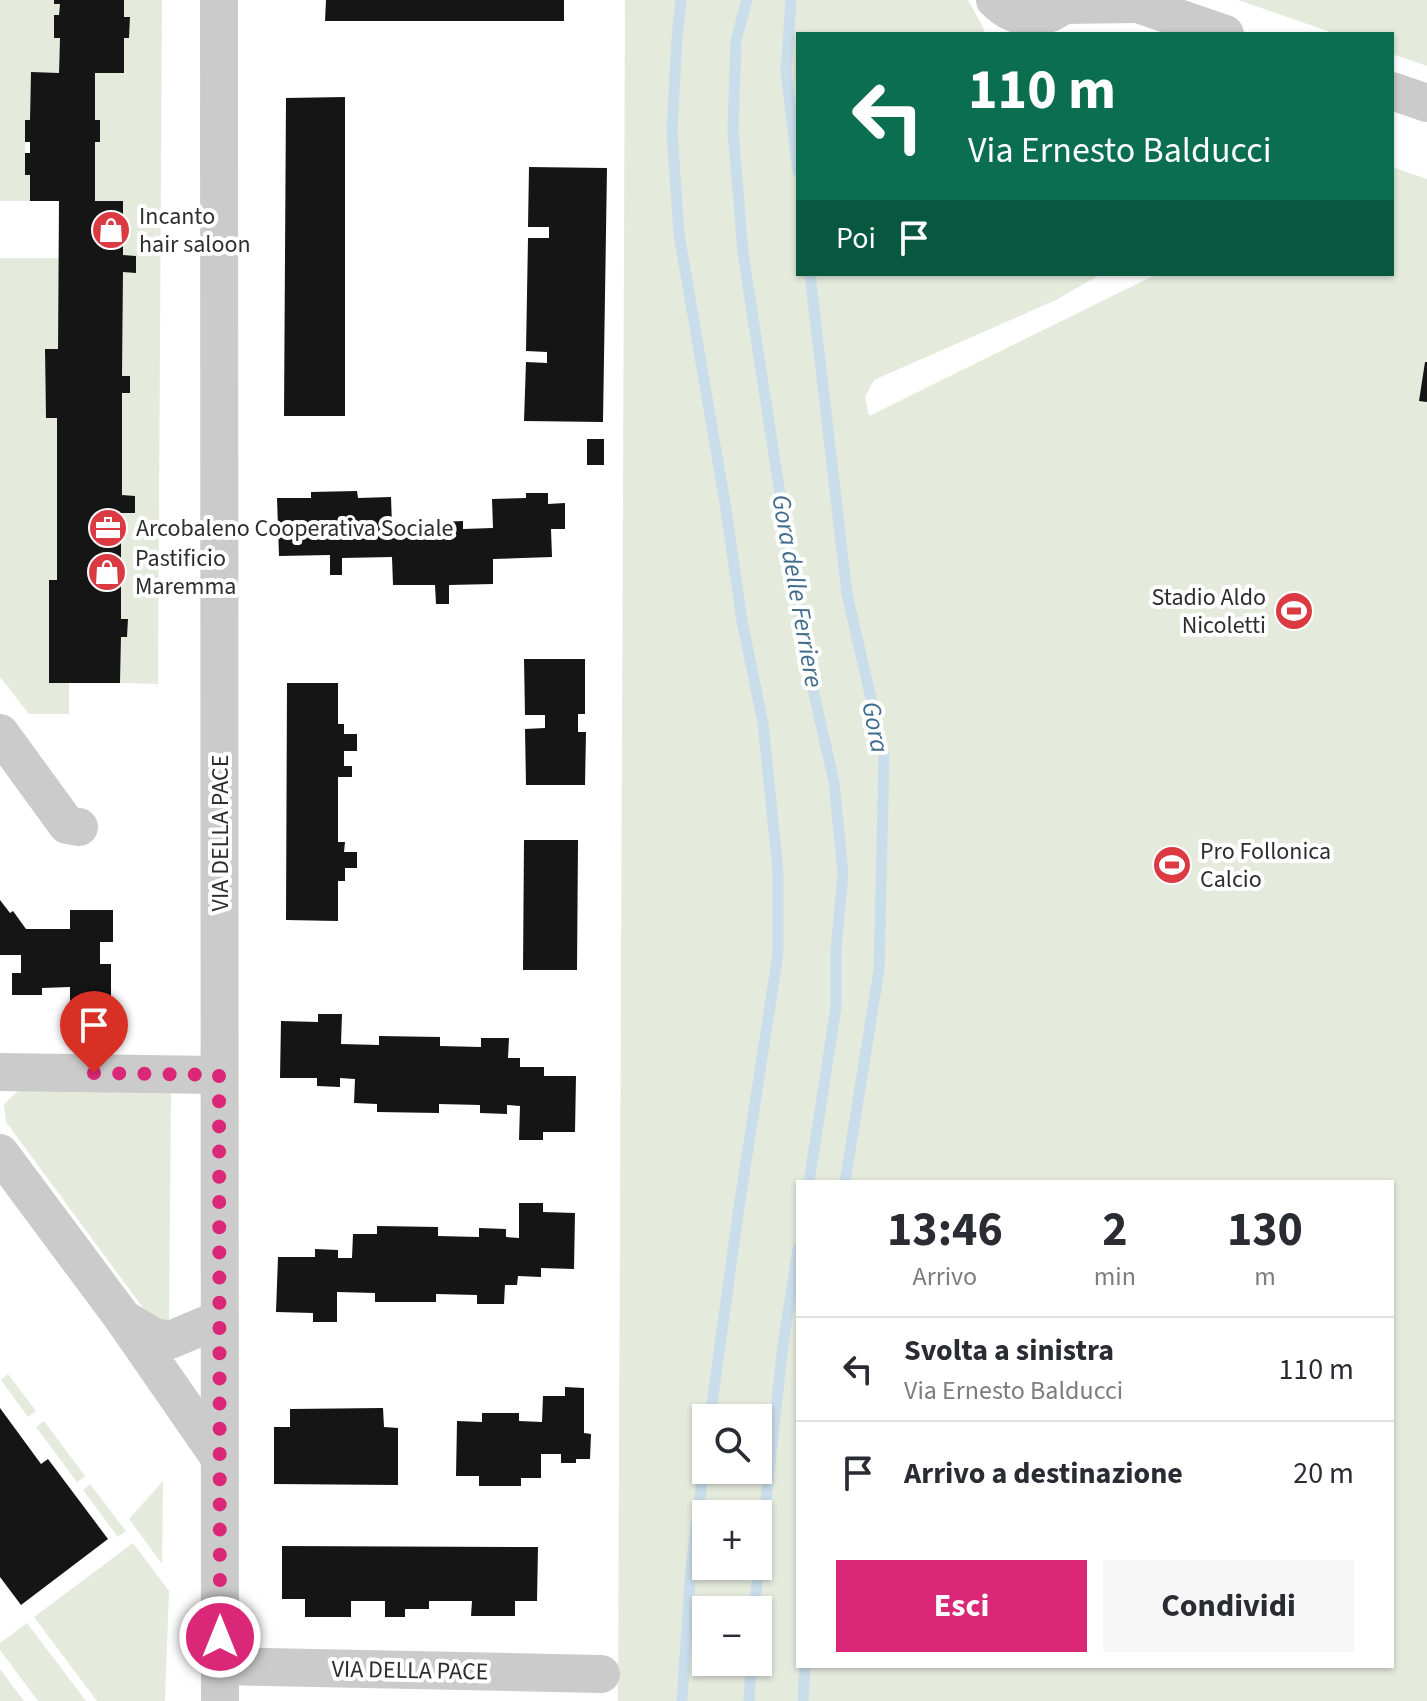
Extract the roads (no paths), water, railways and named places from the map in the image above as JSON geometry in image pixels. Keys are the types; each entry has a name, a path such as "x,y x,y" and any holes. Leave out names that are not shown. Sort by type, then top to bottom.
{"street":[{"name":"VIA DELLA PACE","path":"219,0 220,1683 601,1674"},
{"path":"995,0 1011,12 1028,17 1046,14 1065,3 1135,2 1219,32"},
{"path":"1394,92 1427,103"},
{"path":"0,733 67,825 79,827"},
{"path":"0,1072 219,1075"},
{"path":"0,1153 122,1317 219,1457"},
{"path":"122,1317 154,1337 170,1340 220,1319"}],"waterway":[{"path":"681,0 672,131 679,234 742,621 763,723 778,871 778,954 712,1404"},
{"name":"Gora delle Ferriere","path":"747,0 736,40 733,130 743,253 789,553 814,694 834,782 843,873 836,950 836,1007 809,1180"},
{"name":"Gora","path":"791,0 786,72 796,155"},
{"name":"Gora","path":"810,276 847,594 884,755 879,970 845,1180"},
{"name":"Gora delle Ferriere","path":"756,1596 783,1345 796,1262"},
{"path":"682,1701 691,1566 702,1484"},
{"name":"Gora","path":"803,1701 805,1668"},
{"name":"Gora delle Ferriere","path":"749,1701 750,1676"}],"place":[{"name":"Incanto hair saloon","path":"111,230"},
{"name":"Arcobaleno Cooperativa Sociale","path":"108,528"},
{"name":"Pastificio Maremma","path":"107,572"},
{"name":"Stadio Aldo Nicoletti","path":"1294,611"},
{"name":"Pro Follonica Calcio","path":"1172,865"}]}
